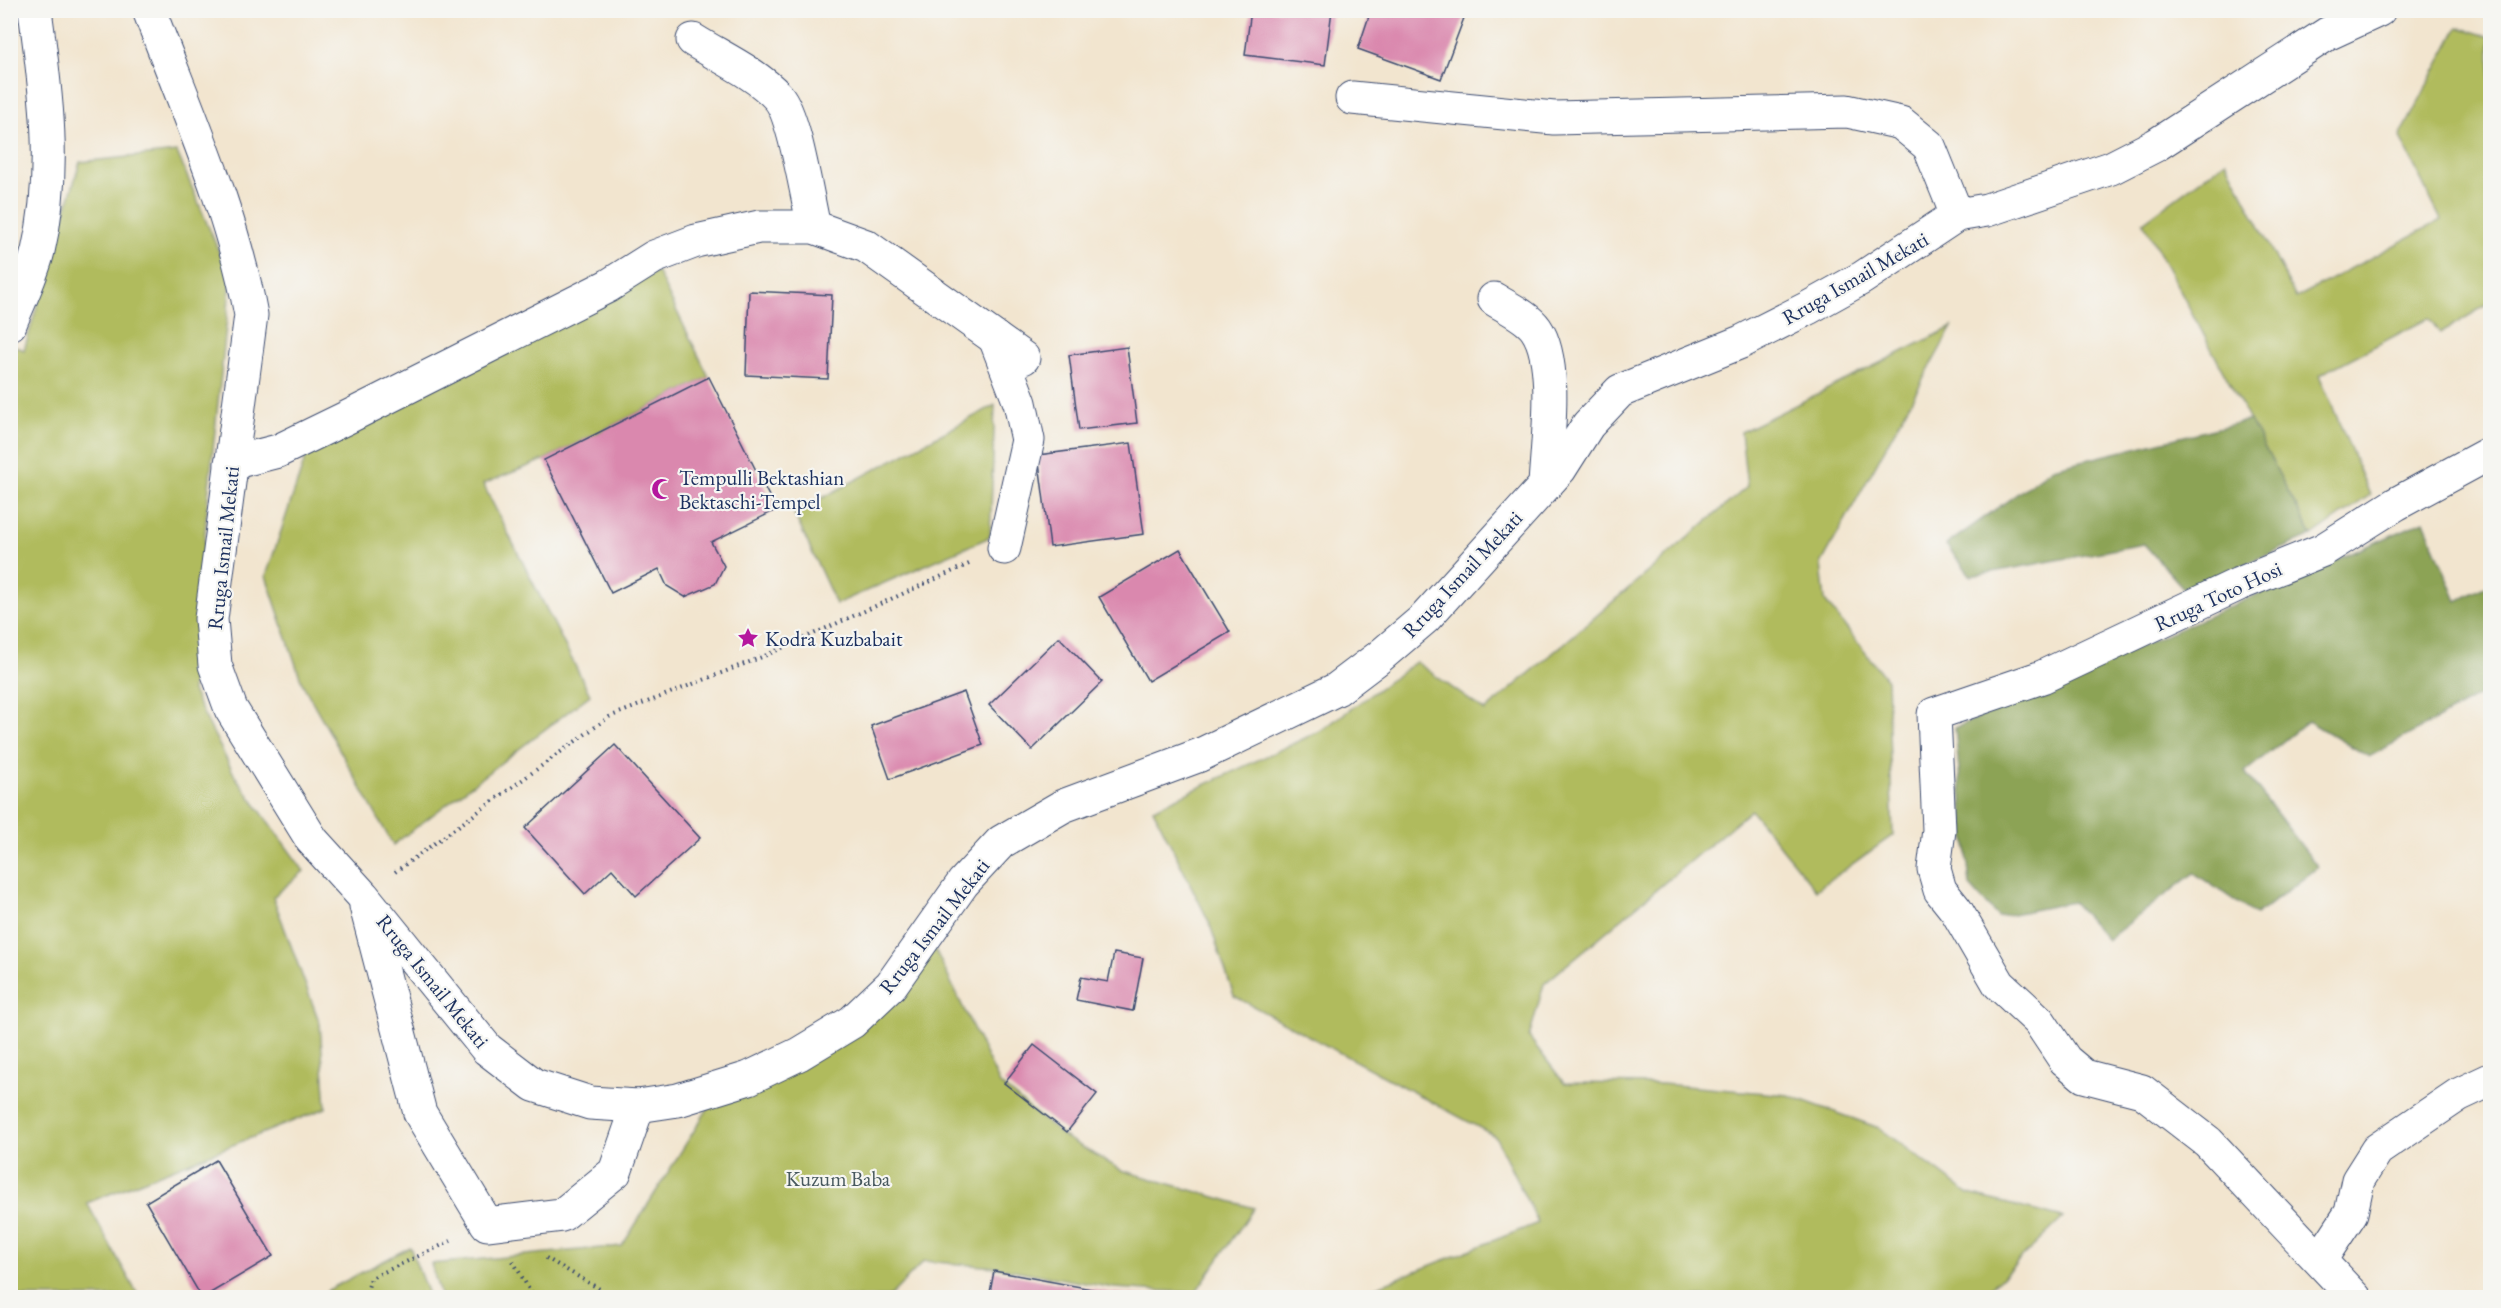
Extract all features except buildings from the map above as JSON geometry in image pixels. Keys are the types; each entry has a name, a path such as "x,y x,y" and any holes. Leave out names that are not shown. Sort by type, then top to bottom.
{"street":[{"path":"10,324 37,253 49,192 49,131 35,10"},
{"name":"Rruga Ismail Mekati","path":"149,10 231,226 243,270 250,315 211,619 215,665 231,709 312,840 363,896 458,1014 497,1056 534,1085 590,1103 638,1106 678,1100 749,1078 799,1054 852,1022 891,985 963,883 1001,842 1063,806 1200,755 1337,689 1425,618 1560,469 1588,425 1620,391 1742,342 1808,308 1862,278 1957,215 1987,210 2112,168 2156,145 2327,34 2379,10"},
{"path":"693,40 767,87 780,99 789,117 813,227"},
{"path":"1352,98 1554,118 1847,111 1901,123 1929,146 1957,215"},
{"path":"231,463 278,451 608,286 654,257 696,241 759,227 813,227 866,246 1023,358"},
{"path":"1494,298 1534,326 1545,346 1549,377 1545,485"},
{"path":"995,338 1020,403 1028,440 1004,548"},
{"name":"Rruga Toto Hosi","path":"2320,1260 2208,1142 2142,1090 2084,1076 2065,1060 2039,1021 1999,984 1956,910 1940,890 1934,869 1939,830 1934,714 2042,677 2239,584 2323,550 2396,504 2490,453"},
{"path":"363,896 420,1113 487,1224 562,1215 615,1172 638,1106"},
{"path":"2355,1298 2320,1260 2350,1213 2358,1180 2378,1150 2458,1095 2490,1080"}],"path":[{"path":"363,896 609,717 762,657 1004,548"},
{"path":"365,1298 371,1278 487,1224"},
{"path":"519,1268 534,1298"}],"green space":[{"path":"2458,27 2490,37 2490,303 2440,333 2429,318 2319,375 2370,495 2312,536 2143,222 2226,161 2296,298 2441,220 2400,137"},
{"path":"177,152 231,280 208,497 192,691 235,776 304,871 273,897 320,1024 326,1108 87,1203 139,1297 11,1297 10,344 24,350 80,162"},
{"path":"657,271 709,377 544,460 483,484 590,695 393,845 302,683 266,576 307,453"},
{"path":"1952,327 1821,564 1825,601 1887,680 1893,835 1816,890 1751,810 1544,984 1529,1037 1564,1083 1662,1084 1788,1095 1879,1128 1969,1194 2063,1218 1981,1297 1350,1297 1538,1223 1495,1136 1234,996 1209,922 1153,809 1320,731 1416,662 1485,711 1747,487 1741,432"},
{"path":"995,405 990,537 836,604 794,513"},
{"path":"2250,420 2312,536 2185,590 2144,544 1971,576 1946,545 2053,468"},
{"path":"2424,521 2457,601 2490,584 2490,690 2369,757 2308,721 2245,772 2318,867 2256,915 2194,873 2107,940 2073,902 1998,917 1970,886 1955,728"},
{"name":"Kuzum Baba","path":"931,941 1000,1084 1063,1136 1121,1170 1254,1208 1195,1293 1114,1288 995,1267 924,1261 889,1297 441,1298 431,1264 622,1246 710,1105 800,1063"},
{"path":"410,1247 429,1297 324,1297 328,1290"}],"place":[{"name":"Tempulli Bektashian Bektaschi-Tempel","path":"662,489"},
{"name":"Kodra Kuzbabait","path":"748,638"}]}
